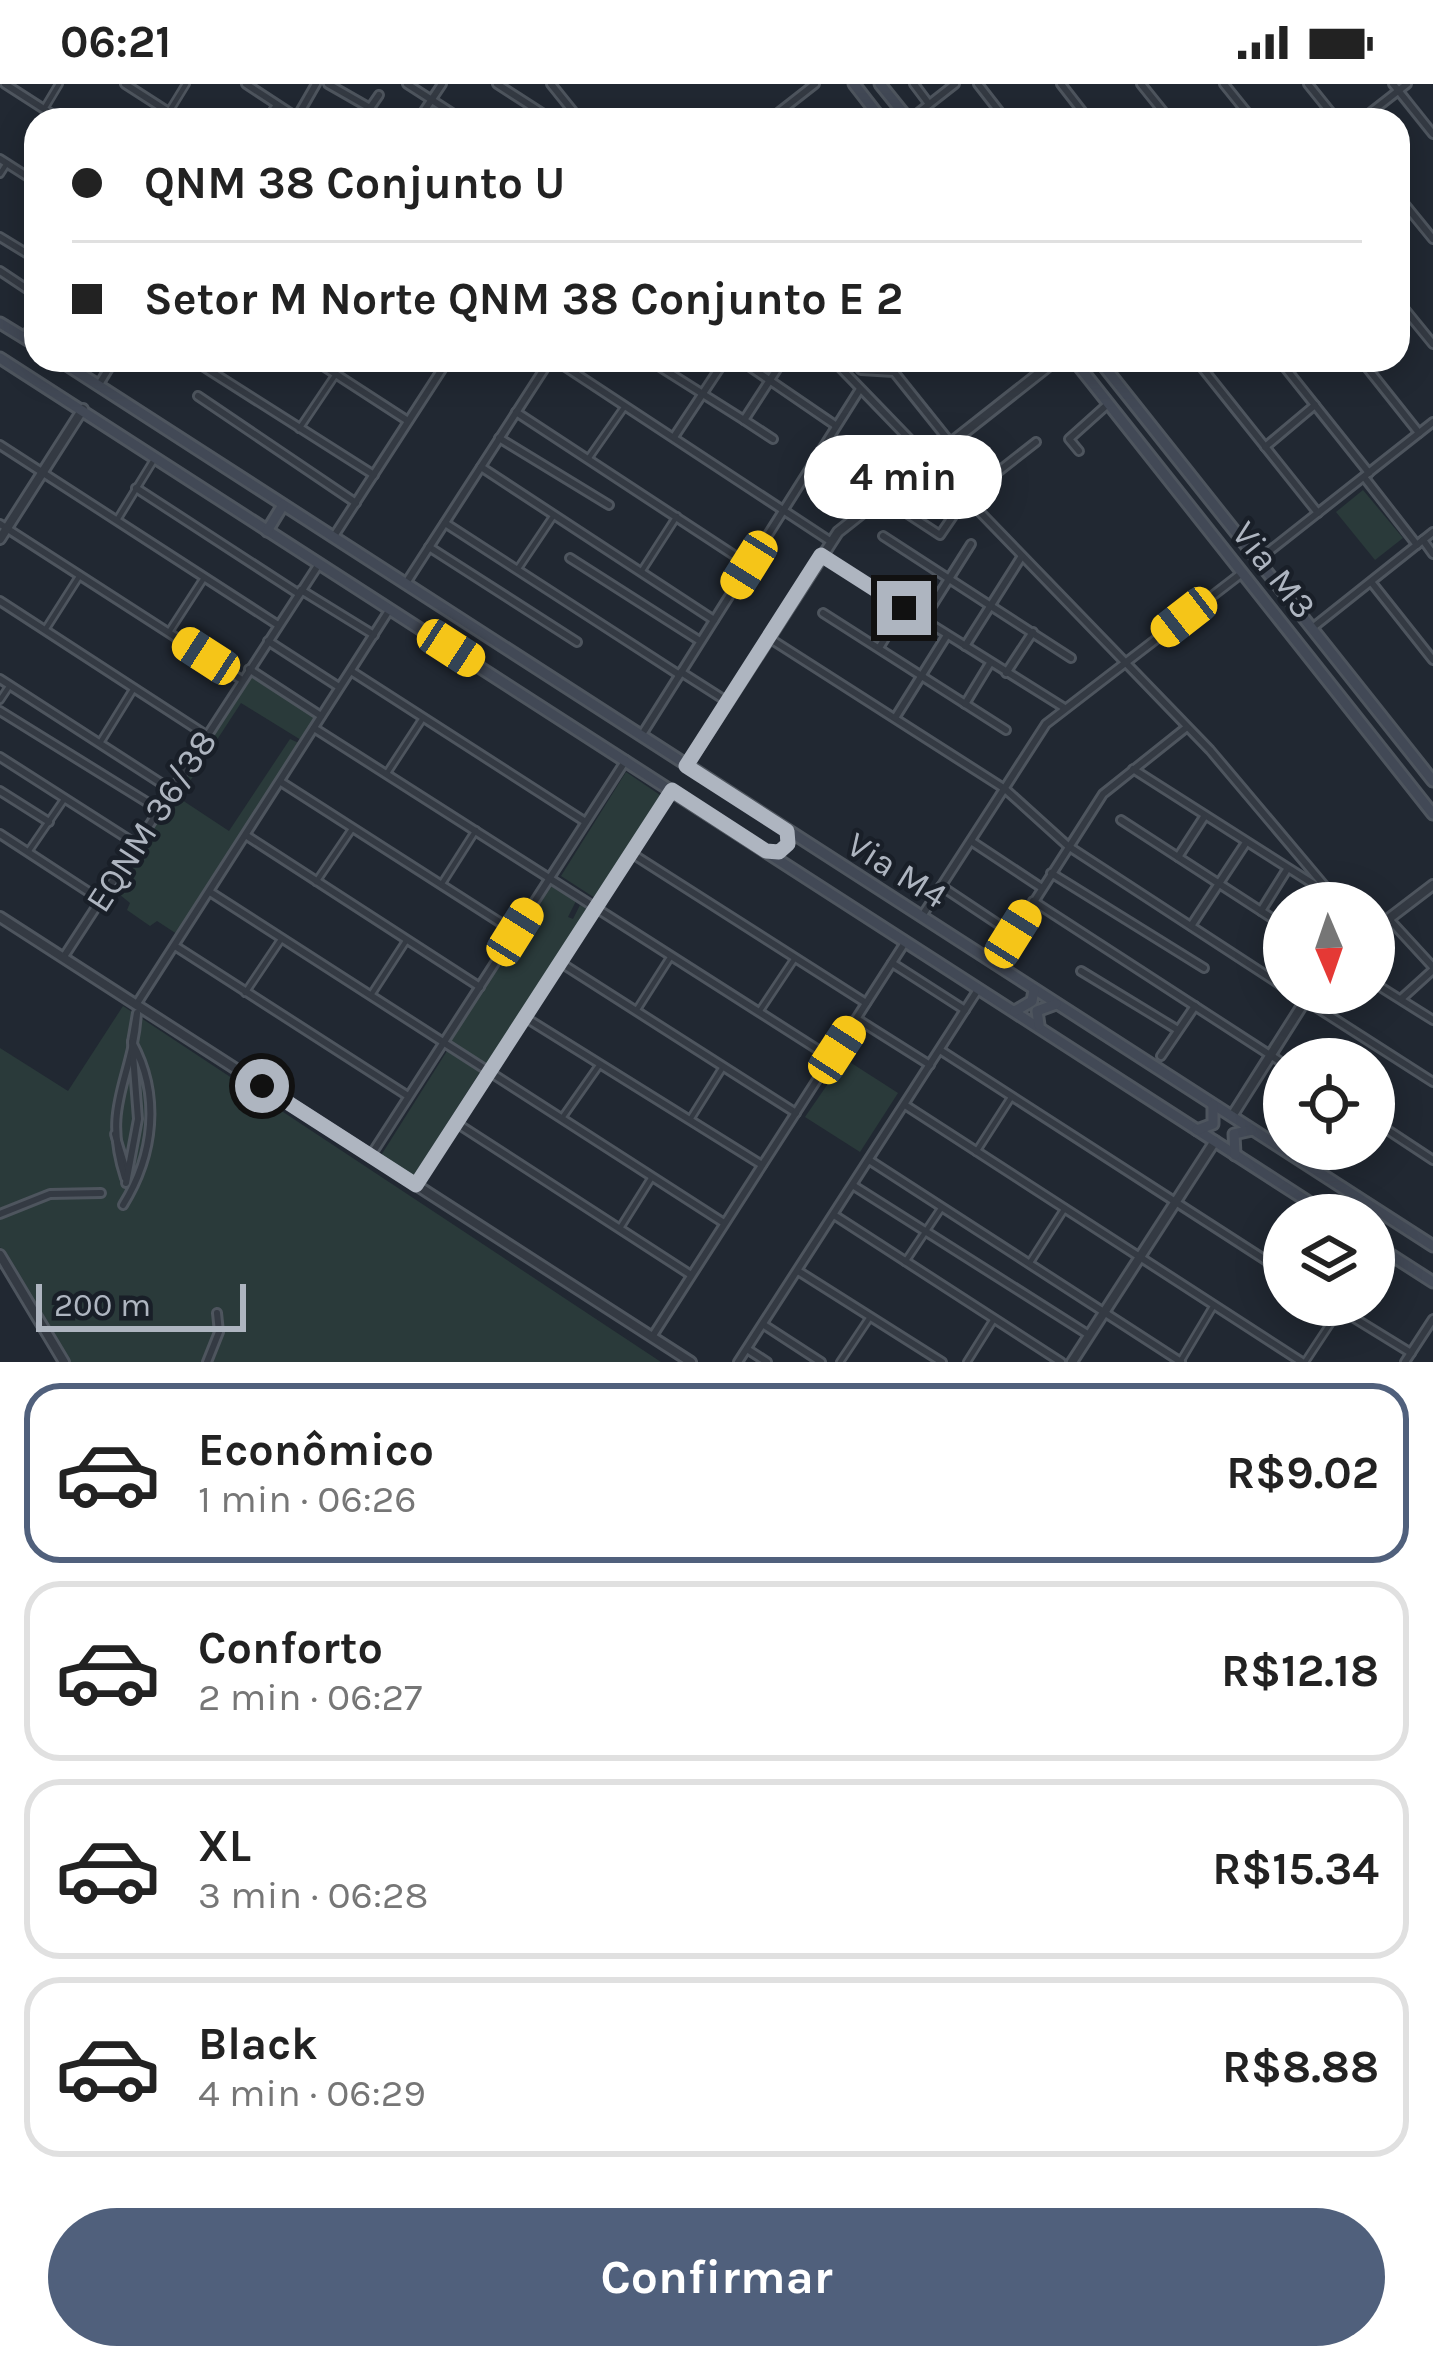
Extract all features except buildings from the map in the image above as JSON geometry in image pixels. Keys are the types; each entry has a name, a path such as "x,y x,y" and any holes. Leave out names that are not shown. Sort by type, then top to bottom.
{"main road":[{"path":"854,84 873,108"},
{"path":"880,84 899,108"},
{"path":"0,323 23,337"},
{"path":"0,358 1296,1194"},
{"name":"Via M4","path":"78,372 1433,1246"},
{"name":"Via M3","path":"1083,372 1433,814"},
{"path":"1084,372 1125,416 1132,417 1136,406"},
{"path":"1109,372 1256,558"},
{"path":"98,385 102,407 82,408 76,388 98,385"},
{"path":"1193,511 1196,503 1205,502 1256,558"},
{"path":"267,532 284,505"},
{"name":"Via M3","path":"1256,558 1433,785"},
{"path":"442,642 458,619"},
{"path":"1304,651 1348,697 1356,697 1358,688"},
{"path":"1417,794 1422,784 1433,785"},
{"path":"766,851 784,849 787,831"},
{"path":"796,869 795,854 815,849"},
{"path":"1019,1014 1032,1001 1034,990"},
{"path":"1040,1027 1037,1011 1056,1004"},
{"path":"1198,1130 1213,1124 1213,1105"},
{"path":"1235,1155 1234,1134 1252,1130"},
{"path":"1395,1258 1433,1282"}],"street":[{"path":"5,84 42,108"},
{"path":"125,84 162,108"},
{"path":"246,84 282,108"},
{"path":"328,84 370,108 379,94"},
{"path":"407,84 445,108"},
{"path":"425,108 442,84"},
{"path":"497,84 534,108"},
{"path":"551,84 570,108"},
{"path":"784,108 815,84"},
{"path":"914,84 929,104"},
{"path":"924,108 955,84"},
{"path":"978,84 997,108"},
{"path":"1061,84 1080,108"},
{"path":"1142,84 1161,108"},
{"path":"1224,84 1243,108"},
{"path":"1308,84 1327,108"},
{"path":"1374,108 1396,87 1407,84"},
{"path":"1396,87 1433,134"},
{"path":"0,174 3,161"},
{"path":"1410,211 1433,239"},
{"path":"1410,316 1433,344"},
{"path":"98,385 106,372"},
{"path":"211,372 374,475"},
{"path":"333,372 408,422"},
{"path":"334,536 440,372"},
{"path":"406,583 544,372"},
{"path":"571,372 830,541"},
{"path":"674,372 773,440"},
{"path":"674,437 717,372"},
{"path":"758,372 835,425"},
{"path":"744,420 775,372"},
{"path":"844,372 1187,727 1320,882"},
{"path":"894,372 950,442"},
{"path":"686,766 830,541 1040,372"},
{"path":"1206,372 1318,513"},
{"path":"1289,372 1433,554"},
{"path":"1371,372 1419,433"},
{"path":"299,430 336,374"},
{"path":"641,737 860,389"},
{"path":"199,396 356,503"},
{"path":"1079,451 1069,440 1108,404"},
{"path":"1265,447 1315,405"},
{"path":"589,459 625,406"},
{"path":"0,538 3,526 82,408"},
{"path":"516,412 749,565"},
{"path":"1256,558 1433,422"},
{"path":"500,438 609,505"},
{"path":"882,497 937,535 966,497 1036,442"},
{"path":"0,445 278,625"},
{"path":"117,520 155,458"},
{"path":"481,467 714,620"},
{"path":"136,488 374,635"},
{"path":"517,570 554,515"},
{"path":"641,572 677,516"},
{"path":"445,523 728,702"},
{"path":"3,526 242,680"},
{"path":"1311,629 1433,532"},
{"path":"884,536 1072,658"},
{"path":"923,620 971,544"},
{"path":"429,548 577,642"},
{"path":"821,555 1063,707"},
{"path":"964,646 1022,556"},
{"path":"570,558 700,641"},
{"name":"EQNM 36/38","path":"63,958 319,564"},
{"path":"921,917 1042,729 1063,707 1242,573"},
{"path":"45,630 80,575"},
{"path":"169,632 204,578"},
{"path":"1371,581 1433,660"},
{"path":"0,601 206,735"},
{"path":"879,648 904,608"},
{"path":"136,1005 390,609"},
{"path":"823,613 1006,730"},
{"path":"1006,673 1033,632"},
{"path":"895,718 947,635"},
{"path":"770,638 1005,789 1068,846 1263,973"},
{"path":"268,641 339,687"},
{"path":"965,704 990,663"},
{"path":"249,669 321,716"},
{"path":"351,671 584,821"},
{"path":"0,679 170,789"},
{"path":"0,700 10,685"},
{"path":"100,743 134,688"},
{"path":"0,711 158,809"},
{"path":"387,773 423,718"},
{"path":"995,964 1103,794 1187,727"},
{"path":"314,728 831,1058"},
{"path":"0,757 136,844"},
{"path":"371,1156 626,760"},
{"path":"1133,769 1305,882"},
{"path":"280,781 515,932"},
{"path":"416,1185 672,790"},
{"path":"0,791 49,822"},
{"path":"28,852 64,798"},
{"path":"1178,857 1204,817"},
{"path":"1121,820 1261,911 1286,871"},
{"path":"316,882 352,829"},
{"path":"441,885 476,830"},
{"path":"0,835 101,900"},
{"path":"246,836 480,987"},
{"path":"971,841 1042,888"},
{"path":"1191,926 1245,844"},
{"path":"631,853 866,1003"},
{"path":"1051,873 1204,968"},
{"path":"1395,913 1433,884"},
{"path":"941,886 1013,934"},
{"path":"210,892 724,1223"},
{"path":"1033,901 1263,1051"},
{"path":"0,917 691,1362"},
{"path":"1395,926 1433,969 1401,1000"},
{"path":"245,993 282,938"},
{"path":"371,995 406,941"},
{"path":"652,1337 906,941"},
{"path":"176,946 408,1096"},
{"path":"636,1011 671,956"},
{"path":"759,1012 795,958"},
{"path":"561,963 796,1113"},
{"path":"892,963 965,1010"},
{"path":"1082,971 1178,1030"},
{"path":"738,1362 979,988"},
{"path":"1395,996 1433,1020"},
{"path":"1161,1056 1195,1006"},
{"path":"1335,1014 1432,1080"},
{"path":"526,1018 763,1165"},
{"path":"857,1019 930,1065"},
{"path":"126,1183 113,1131 132,1042"},
{"path":"132,1042 147,1084 150,1125 143,1167 123,1205 138,1119 132,1042"},
{"path":"940,1050 1263,1259"},
{"path":"1232,1116 1263,1063"},
{"path":"562,1118 600,1064"},
{"path":"689,1121 723,1067"},
{"path":"976,1152 1012,1096"},
{"path":"905,1105 1304,1362 1325,1326"},
{"path":"457,1124 692,1275"},
{"path":"113,1131 126,1173"},
{"path":"1395,1135 1433,1160"},
{"path":"1072,1362 1215,1142"},
{"path":"869,1160 1181,1362 1214,1305"},
{"path":"619,1229 652,1177"},
{"path":"853,1186 1089,1335"},
{"path":"0,1214 50,1194 101,1193"},
{"path":"905,1262 942,1207"},
{"path":"1029,1264 1065,1208"},
{"path":"834,1215 1061,1362"},
{"path":"0,1256 64,1362"},
{"path":"798,1270 942,1362"},
{"path":"206,1362 219,1332 217,1313"},
{"path":"840,1362 870,1317"},
{"path":"967,1362 994,1318"},
{"path":"1405,1362 1433,1319"},
{"path":"764,1325 820,1362"},
{"path":"1367,1326 1411,1353"},
{"path":"747,1349 767,1362"}],"shaded area":[{"path":"1363,490 1403,538 1375,560 1336,512"},
{"path":"248,675 316,718 301,740 241,703 179,798 229,831 290,739 299,743 177,934 157,921 150,926 127,910 130,903 114,890"},
{"path":"626,772 660,795 595,898 561,876"},
{"path":"549,885 576,901 568,917 573,919 580,905 590,911 489,1066 449,1041"},
{"path":"123,1006 661,1362 68,1362 0,1247 0,1048 68,1091"},
{"path":"447,1051 480,1072 412,1178 380,1157"},
{"path":"845,1059 898,1093 860,1152 805,1117"}],"route":[{"path":"262,1086 416,1185 672,790 766,851 779,852 788,844 787,831 686,766 821,555 904,608"}]}
